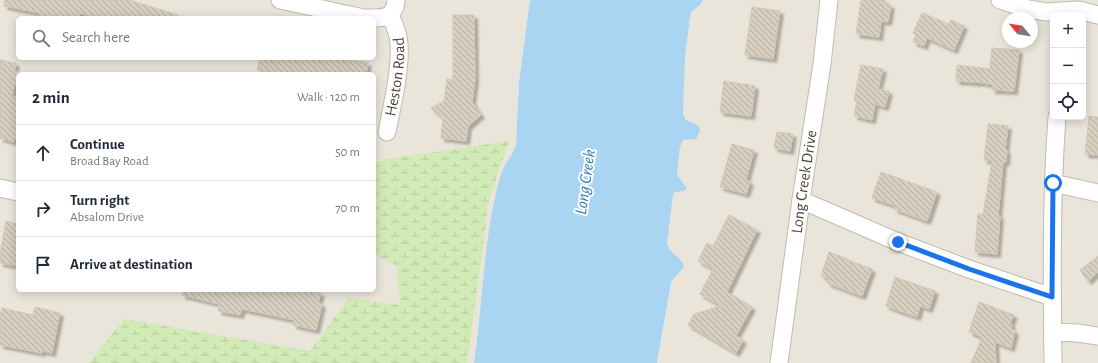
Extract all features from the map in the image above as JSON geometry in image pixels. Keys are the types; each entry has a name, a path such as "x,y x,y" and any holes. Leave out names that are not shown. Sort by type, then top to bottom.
{"street":[{"path":"280,0 355,16"},
{"name":"Long Creek Drive","path":"779,363 801,200 822,64 829,0"},
{"path":"1000,0 1028,9 1047,12 1065,9 1079,10 1098,15"},
{"path":"376,18 385,18 393,7"},
{"name":"Heston Road","path":"387,132 400,59 399,42 395,27 393,7"},
{"path":"1053,363 1053,183 1057,120"},
{"path":"1053,183 1098,193"},
{"path":"0,188 16,192"},
{"path":"801,200 969,269 1052,297"},
{"path":"1053,332 1098,336"}],"shaded area":[{"path":"0,0 530,0 519,82 516,145 513,154 506,164 474,363 0,363"},
{"path":"703,0 1098,0 1098,363 657,363 671,282 674,277 682,271 682,260 669,251 667,244 680,147 683,140 696,139 698,125 686,120 683,115 685,58 692,11 700,5"}],"green space":[{"path":"509,141 489,200 467,363 89,363 124,319 310,351 349,298 400,305 396,265 376,256 376,162 387,159"}],"water":[{"name":"Long Creek","path":"530,0 703,0 700,5 692,11 690,17 685,58 683,115 686,120 698,125 700,131 696,139 683,140 680,147 677,175 687,188 684,191 675,192 673,195 667,244 684,266 671,282 657,363 474,363 490,222 503,169 516,145 519,82"}],"building":[{"path":"5,0 129,0 178,15 90,16 80,13 79,16 41,16 40,13 4,6"},
{"path":"861,0 885,0 885,4 891,5 888,22 881,21 879,37 856,34"},
{"path":"752,7 780,11 773,59 745,55"},
{"path":"922,13 949,24 951,20 964,26 954,50 927,38 924,46 913,42 916,34 913,33"},
{"path":"453,15 474,15 475,79 472,102 481,115 468,126 466,141 441,138 443,119 431,108 444,101 447,79 453,80"},
{"path":"992,48 1019,50 1014,91 992,90 993,84 956,81 957,65 990,69"},
{"path":"0,60 16,63 14,71 18,72 16,72 16,80 12,96 16,97 16,134 14,142 0,138"},
{"path":"260,60 351,60 368,63 366,72 266,72 257,70"},
{"path":"861,65 883,69 878,89 889,91 885,107 875,104 872,120 854,116 857,101 854,100"},
{"path":"724,81 755,86 751,116 720,112"},
{"path":"1089,116 1098,117 1098,155 1085,154"},
{"path":"988,124 1008,126 1005,150 1007,150 1006,162 1003,162 998,216 1000,216 997,254 975,252 978,214 983,214 992,161 984,160"},
{"path":"777,132 793,134 790,151 774,148"},
{"path":"732,144 754,150 746,180 750,182 746,194 720,187"},
{"path":"881,172 937,192 927,221 894,209 896,206 872,198"},
{"path":"729,215 757,230 727,292 752,307 736,336 743,340 736,353 688,325 694,314 721,306 700,294 713,269 698,261 707,243 713,246"},
{"path":"6,221 16,224 16,266 0,263 0,254"},
{"path":"829,252 872,269 862,296 827,283 829,279 821,276"},
{"path":"1098,256 1098,272 1088,281 1080,270"},
{"path":"895,277 935,291 929,309 920,306 917,317 886,306"},
{"path":"183,292 316,292 321,293 318,303 322,304 316,330 293,325 294,320 242,309 240,315 218,311 219,304 182,295"},
{"path":"979,302 1014,315 1010,324 1012,325 1011,329 1015,331 1011,348 995,342 996,363 971,363 982,337 969,332"},
{"path":"35,307 60,313 52,353 42,351 42,353 0,345 0,316 2,308 33,315"}],"route":[{"path":"898,242 969,269 1052,297 1053,183"}]}
